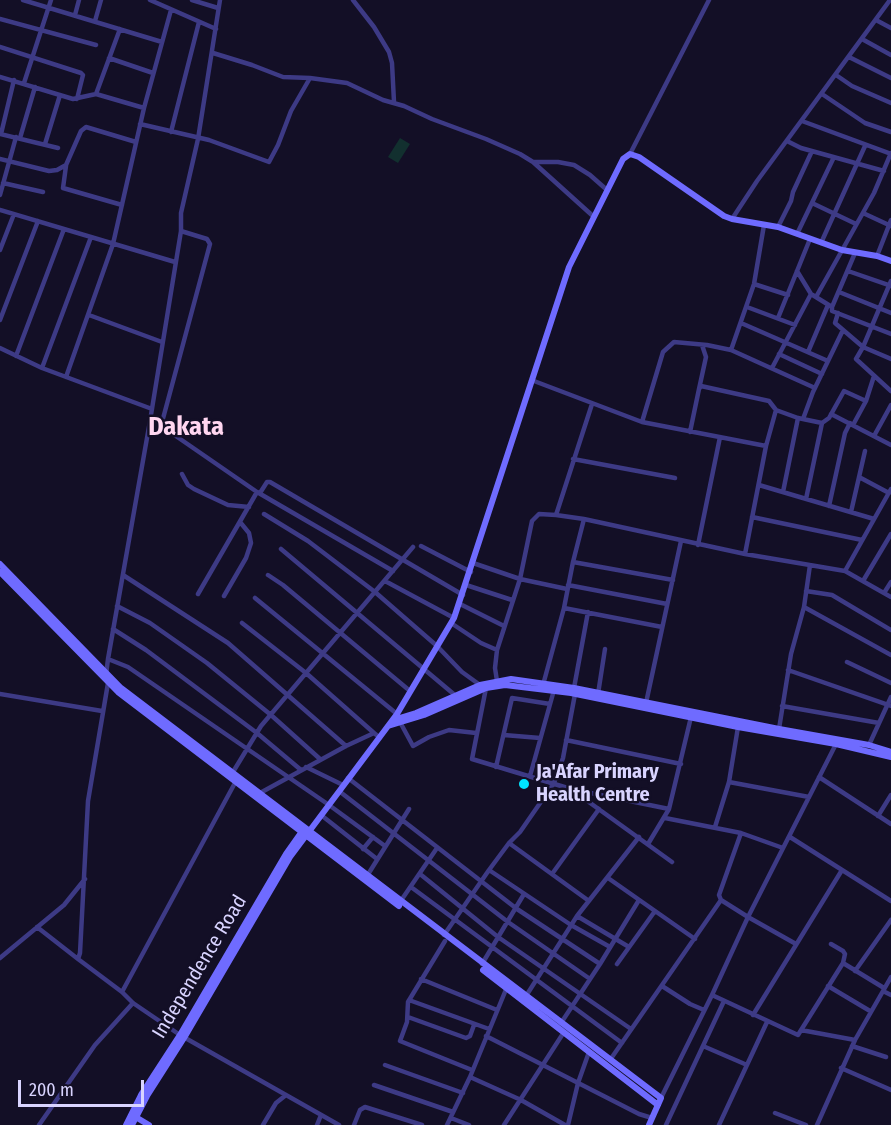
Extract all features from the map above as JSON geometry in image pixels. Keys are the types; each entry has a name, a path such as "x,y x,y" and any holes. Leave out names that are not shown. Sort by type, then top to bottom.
{"street":[{"path":"23,0 162,42"},
{"path":"24,83 51,0"},
{"path":"75,15 79,0"},
{"path":"95,21 101,0"},
{"path":"192,0 218,8"},
{"path":"78,959 85,879 88,801 108,683 106,675 108,659 152,409 181,231 181,213 198,139 220,0"},
{"path":"353,0 374,27 389,52 393,70 394,102"},
{"path":"305,832 329,805 376,735 397,714 452,621 471,572 569,267 623,159 630,154 709,0"},
{"path":"153,1 216,29"},
{"path":"732,219 889,3"},
{"path":"66,377 113,244 140,124 171,10"},
{"path":"0,19 96,45"},
{"path":"876,20 891,28"},
{"path":"171,132 199,22"},
{"path":"96,94 120,29"},
{"path":"862,39 891,55"},
{"path":"0,46 81,73 77,99"},
{"path":"213,53 283,77 347,83 383,100 394,102 486,139 533,162 594,217"},
{"path":"849,57 891,78"},
{"path":"109,58 153,73"},
{"path":"836,75 852,86 891,103"},
{"path":"0,76 77,99 96,94 144,108"},
{"path":"140,124 209,140 269,162 291,111 310,78"},
{"path":"14,80 0,134 58,148"},
{"path":"0,195 9,160 35,87"},
{"path":"822,94 865,123 891,132"},
{"path":"45,144 60,95"},
{"path":"772,368 887,170 891,154 802,121"},
{"path":"122,205 63,188 66,165 81,131 86,127 136,142"},
{"path":"787,141 812,151 887,170"},
{"path":"820,243 865,146"},
{"path":"778,226 812,151"},
{"path":"630,154 639,157 732,219 778,226 842,250 877,256 891,261"},
{"path":"796,234 834,157"},
{"path":"0,159 49,171 66,165"},
{"path":"533,162 558,162 574,165 607,190"},
{"path":"3,183 43,192"},
{"path":"813,203 856,224"},
{"path":"0,210 175,262"},
{"path":"863,213 890,224 877,256"},
{"path":"0,250 14,214"},
{"path":"0,320 38,221"},
{"path":"731,350 754,284 764,225"},
{"path":"16,356 64,229"},
{"path":"161,426 210,244 207,239 181,231"},
{"path":"42,368 91,237"},
{"path":"778,318 810,239"},
{"path":"808,352 839,292 855,253"},
{"path":"798,271 814,295 830,306 832,311 891,334"},
{"path":"848,271 890,285 856,360 891,391"},
{"path":"754,284 788,295"},
{"path":"839,292 891,313"},
{"path":"747,307 795,325"},
{"path":"838,313 835,322 843,330 863,347 891,359"},
{"path":"89,315 162,342"},
{"path":"741,323 828,361"},
{"path":"783,492 800,419 843,330"},
{"path":"642,422 663,352 674,342 731,350 815,388"},
{"path":"690,432 706,357 702,345"},
{"path":"0,348 42,368 152,409"},
{"path":"779,354 822,374"},
{"path":"829,506 845,433 866,401 874,376"},
{"path":"534,381 642,422 766,446"},
{"path":"699,389 705,386 769,401 776,410 800,419 822,423"},
{"path":"806,499 822,423 831,414 844,391 866,401"},
{"path":"556,515 592,404"},
{"path":"874,436 891,408"},
{"path":"745,554 766,446 776,410"},
{"path":"831,414 891,446"},
{"path":"150,421 161,426 259,493 393,571"},
{"path":"698,545 720,437"},
{"path":"851,512 865,451"},
{"path":"573,459 675,478"},
{"path":"182,474 188,485 194,489 228,505 249,507"},
{"path":"845,571 890,491 859,477"},
{"path":"198,594 249,507 267,482 270,482 463,595"},
{"path":"759,484 874,519"},
{"path":"264,514 308,541 375,592 437,646 462,672 483,686"},
{"path":"497,681 495,668 497,650 520,579 532,521 538,514 584,519 698,545 845,571 891,597"},
{"path":"752,517 862,540"},
{"path":"543,685 564,608 584,519"},
{"path":"224,596 246,558 251,543 249,533 240,522"},
{"path":"863,581 891,534"},
{"path":"646,703 681,541"},
{"path":"421,546 471,572"},
{"path":"233,772 271,715 413,548"},
{"path":"281,549 456,696"},
{"path":"573,561 672,580"},
{"path":"0,564 18,587 108,683 233,772 305,832 367,876 444,938 482,964 507,986 526,996 659,1102"},
{"path":"473,564 520,579 667,603"},
{"path":"779,729 788,670 804,607 810,565"},
{"path":"0,572 106,675 236,781 507,986 589,1052 659,1102"},
{"path":"123,575 228,643 346,746"},
{"path":"268,575 410,691"},
{"path":"385,581 452,621 481,643 497,650"},
{"path":"884,593 891,582"},
{"path":"466,585 512,600"},
{"path":"806,591 832,595 891,630"},
{"path":"255,598 397,714"},
{"path":"460,604 504,626"},
{"path":"117,606 150,623 207,663 271,715 320,759"},
{"path":"804,607 891,655"},
{"path":"564,608 662,627"},
{"path":"472,1070 402,1043 400,1038 408,1017 409,1000 454,920 554,783 566,740 588,612"},
{"path":"242,623 306,673 376,735"},
{"path":"113,629 146,650 303,769 341,788 429,861 508,922 590,979"},
{"path":"598,694 605,648"},
{"path":"108,659 128,668 248,749 385,846"},
{"path":"847,662 891,683"},
{"path":"788,670 889,705"},
{"path":"390,723 483,686 511,679 691,717 779,729 869,745 891,752"},
{"path":"390,723 424,715 483,686 543,685 554,690 598,694 646,703 738,727 836,744 891,757"},
{"path":"483,686 472,759 571,789 669,809"},
{"path":"530,776 554,690"},
{"path":"0,694 102,711"},
{"path":"869,745 891,697"},
{"path":"496,767 512,698 550,704"},
{"path":"782,706 879,723"},
{"path":"648,844 669,809 691,717"},
{"path":"400,722 413,746 449,730 476,733"},
{"path":"715,827 729,782 738,727"},
{"path":"260,793 346,746 376,735"},
{"path":"504,735 540,738"},
{"path":"566,740 681,764"},
{"path":"649,1125 748,917 836,744"},
{"path":"819,777 891,824"},
{"path":"348,778 516,909 600,964"},
{"path":"122,992 236,781"},
{"path":"729,782 809,797"},
{"path":"571,789 672,862"},
{"path":"878,816 891,795"},
{"path":"367,876 409,809"},
{"path":"552,874 599,809"},
{"path":"321,815 377,859"},
{"path":"665,818 741,832 783,848"},
{"name":"Independence Road","path":"126,1125 182,1036 286,854 305,832"},
{"path":"609,1061 721,900 720,890 741,832"},
{"path":"363,849 373,837"},
{"path":"526,996 577,916 639,837"},
{"path":"789,837 891,901"},
{"path":"508,843 589,901"},
{"path":"400,902 437,848"},
{"path":"489,870 571,925 610,947"},
{"path":"753,1015 842,870"},
{"path":"420,874 498,937 631,1029"},
{"path":"608,878 694,939"},
{"path":"0,958 64,905 85,879"},
{"path":"411,886 622,1043"},
{"path":"482,964 525,894"},
{"path":"561,1023 639,900"},
{"path":"721,900 796,944"},
{"path":"617,964 655,911"},
{"path":"577,916 629,947"},
{"path":"855,970 891,920"},
{"path":"38,927 133,1003 182,1036 339,1125"},
{"path":"712,995 795,1035 801,1030 843,963 845,954 831,944"},
{"path":"843,963 891,995"},
{"path":"817,1125 855,1040 891,977"},
{"path":"420,979 497,1010"},
{"path":"447,1125 470,1077 507,986"},
{"path":"662,986 704,1010"},
{"path":"828,986 870,1011"},
{"path":"409,1000 489,1029"},
{"path":"666,1125 724,1001"},
{"path":"39,1125 95,1045 133,1003"},
{"path":"408,1017 466,1038 470,1036 474,1025"},
{"path":"719,1125 767,1022"},
{"path":"801,1030 855,1040"},
{"path":"504,1125 564,1032"},
{"path":"486,1036 639,1114 652,1118"},
{"path":"703,1046 747,1065"},
{"path":"852,1047 886,1057"},
{"path":"470,1077 521,1100 566,1125 589,1052"},
{"path":"385,1065 463,1093"},
{"path":"841,1068 891,1090"},
{"path":"374,1085 453,1112"},
{"path":"263,1125 276,1103 286,1095"},
{"path":"354,1125 360,1110 365,1107 422,1125"},
{"path":"775,1113 806,1125"},
{"path":"317,1125 321,1115"},
{"path":"133,1116 149,1125"},
{"name":"Independence Road","path":"132,1125 133,1116"},
{"path":"451,1118 469,1125"}],"green space":[{"path":"400,138 410,144 398,163 388,157"}],"place":[{"name":"Ja'Afar Primary Health Centre","path":"524,784"}],"district":[{"name":"Dakata","path":"186,428"}]}
